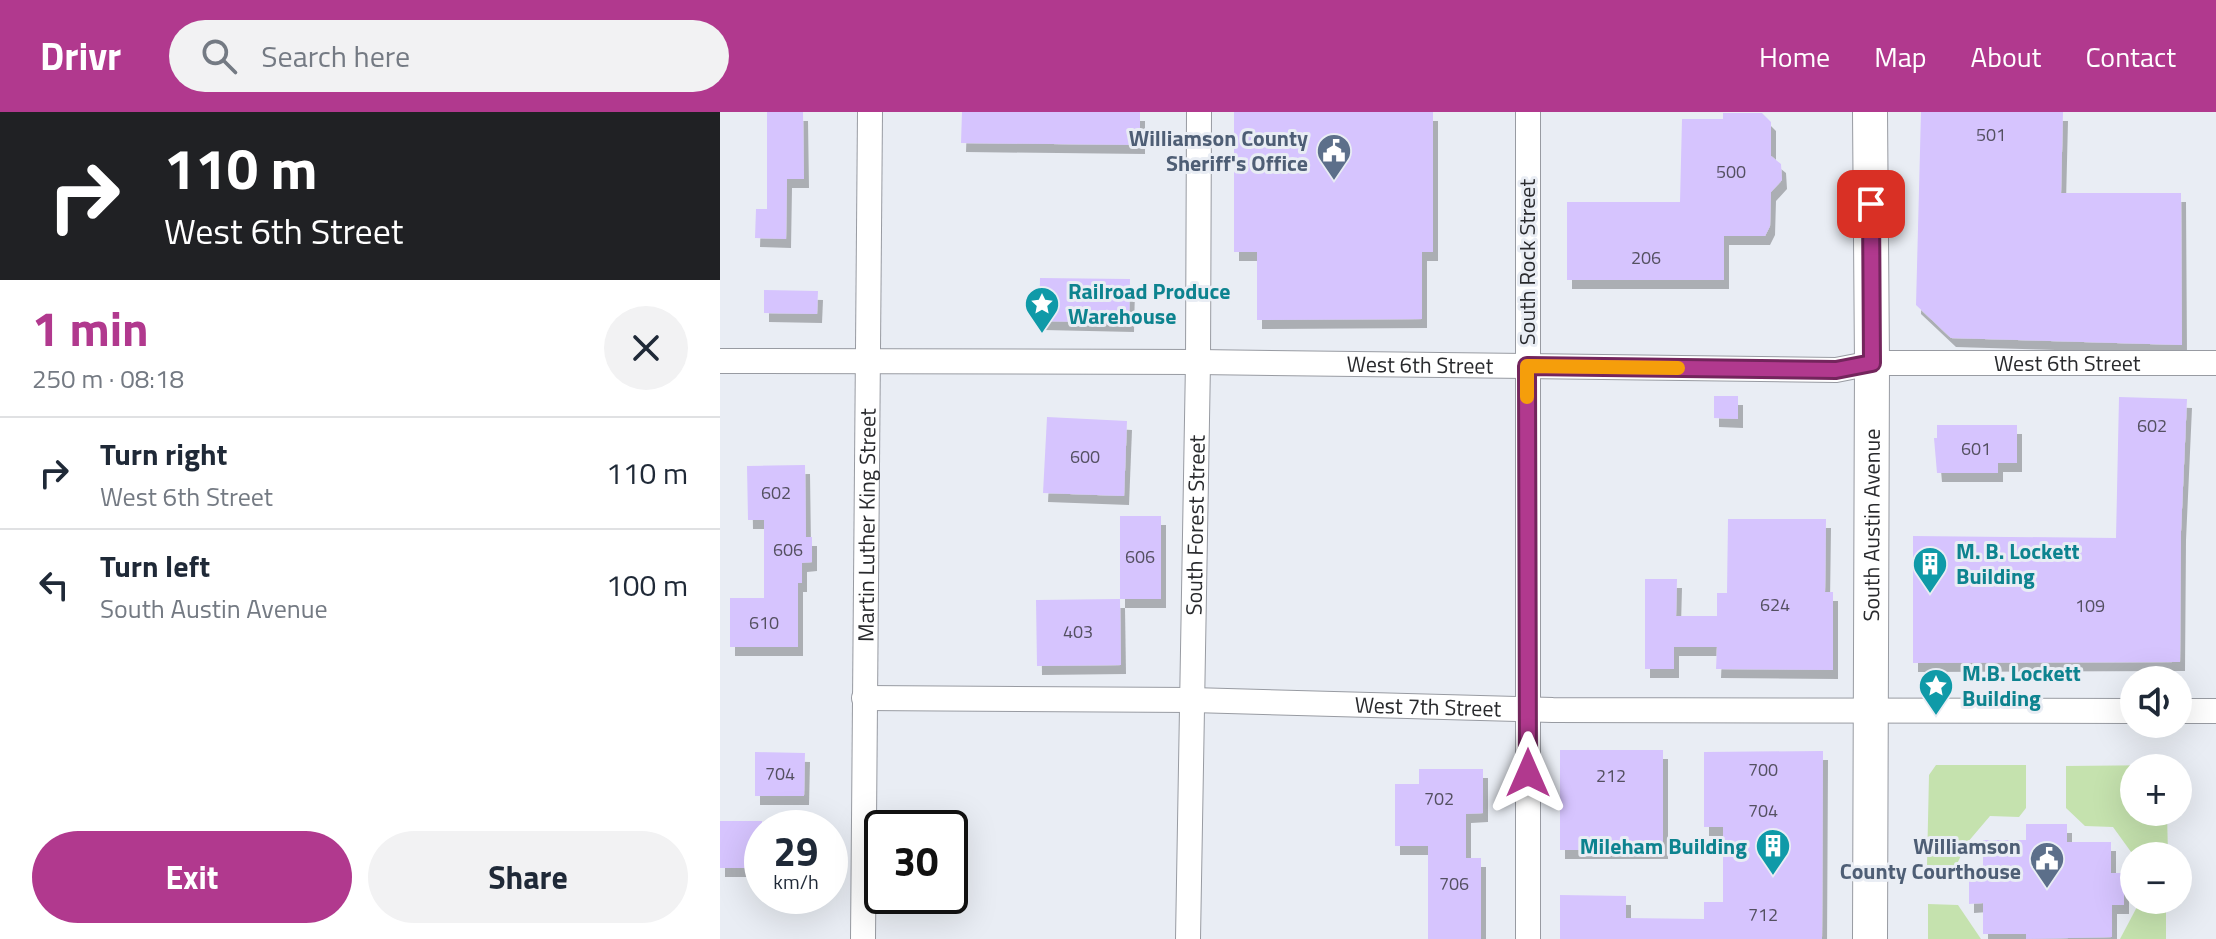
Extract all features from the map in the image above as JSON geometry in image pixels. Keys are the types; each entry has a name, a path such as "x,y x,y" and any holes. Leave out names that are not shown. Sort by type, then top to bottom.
{"main road":[{"name":"South Austin Avenue","path":"1870,112 1870,939"}],"street":[{"name":"Martin Luther King Street","path":"863,939 870,112"},
{"name":"South Forest Street","path":"1188,939 1199,112"},
{"name":"South Rock Street","path":"1528,112 1528,939"},
{"name":"West 6th Street","path":"720,361 1198,362 1836,370 1872,363 2216,363"},
{"name":"West 7th Street","path":"864,698 1192,700 1528,709 2120,711"},
{"path":"2192,711 2216,711"}],"green space":[{"path":"1936,765 2026,765 2026,808 2019,817 1990,816 1967,843 1956,866 1927,865 1929,775"},
{"path":"2120,765 2120,826 2167,826 2168,842 2124,842 2113,827 2085,826 2066,808 2066,766"},
{"path":"1928,904 1958,905 1981,939 1928,939"},
{"path":"2133,914 2166,914 2166,939 2120,939"}],"building":[{"path":"767,112 803,112 804,179 787,179 786,239 755,238 756,209 767,209"},
{"path":"962,112 1140,112 1140,145 961,143"},
{"name":"Williamson County Sheriff's Office","path":"1234,112 1433,112 1433,252 1422,252 1422,319 1257,320 1257,252 1234,252"},
{"path":"1921,112 2063,112 2061,193 2181,193 2182,345 1951,338 1916,305"},
{"path":"1723,113 1762,113 1771,122 1771,156 1781,164 1782,180 1771,192 1770,226 1765,236 1724,236 1724,280 1567,280 1567,202 1680,202 1682,119 1723,119"},
{"path":"1040,278 1130,279 1129,323 1039,321"},
{"path":"764,290 818,291 817,314 764,313"},
{"path":"1714,396 1738,396 1738,419 1714,418"},
{"path":"2119,397 2187,399 2181,531 2180,662 1913,663 1913,536 2116,538"},
{"path":"1047,417 1127,421 1124,496 1043,493"},
{"path":"1937,425 2017,425 2017,463 1998,463 1998,473 1937,473 1934,438 1937,438"},
{"path":"805,465 806,537 812,537 812,562 802,563 802,583 798,583 798,647 730,647 730,598 764,598 764,520 748,520 747,466"},
{"path":"1120,516 1161,516 1161,599 1120,599"},
{"path":"1728,519 1826,519 1825,592 1833,592 1833,670 1716,669 1717,647 1674,647 1674,669 1645,669 1645,579 1677,579 1676,616 1717,616 1717,593 1727,593"},
{"path":"1120,599 1121,665 1037,666 1036,600"},
{"path":"1560,750 1663,750 1663,850 1560,850"},
{"path":"1823,751 1822,939 1560,939 1560,895 1626,896 1626,918 1704,919 1704,902 1723,902 1723,827 1704,827 1704,752"},
{"path":"755,752 805,753 804,796 755,796"},
{"path":"1419,769 1483,769 1483,813 1466,814 1466,858 1481,858 1481,939 1428,939 1428,846 1395,846 1395,784 1419,784"},
{"path":"720,821 744,821 744,868 720,868"},
{"name":"Williamson County Courthouse","path":"2026,824 2067,824 2067,842 2111,842 2111,873 2120,873 2120,905 2112,905 2112,937 2026,939 2026,934 1983,934 1983,903 1969,904 1969,871 1983,872 1983,840 2026,840"}],"slow traffic":[{"path":"1527,397 1527,366 1678,368"}],"place":[{"name":"Williamson County Sheriff's Office","path":"1334,182"},
{"name":"Railroad Produce Warehouse","path":"1042,335"},
{"name":"M. B. Lockett Building","path":"1930,595"},
{"name":"M.B. Lockett Building","path":"1936,717"},
{"name":"Mileham Building","path":"1773,877"},
{"name":"Williamson County Courthouse","path":"2047,890"}],"route":[{"path":"1528,773 1527,366 1836,370 1872,363 1871,204"}]}
